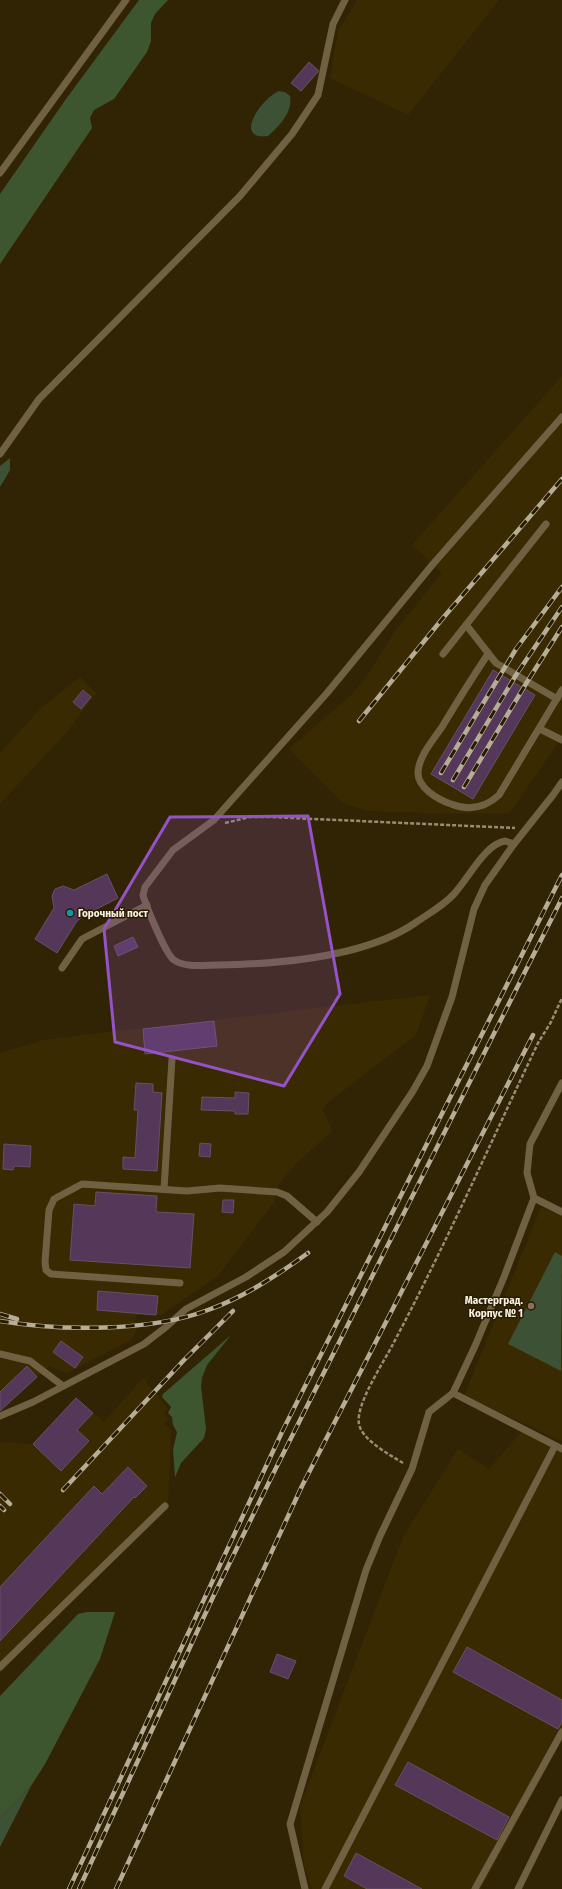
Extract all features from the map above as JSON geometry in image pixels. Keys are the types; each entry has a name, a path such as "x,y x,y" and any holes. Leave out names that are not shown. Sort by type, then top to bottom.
{"lane":[{"path":"0,173 126,0"},
{"path":"0,454 39,399 223,213 258,176 292,134 318,95 334,24 345,0"},
{"path":"514,844 505,840 495,844 453,895 413,925 374,943 316,957 244,964 182,964 170,957 143,895 145,887 153,875 173,850 204,829 214,820 327,693 433,564 562,417"},
{"path":"443,654 546,524"},
{"path":"466,626 488,654 504,668 557,699"},
{"path":"488,654 426,752 418,772 422,786 429,792 450,804 465,807 486,806 499,795 562,690"},
{"path":"540,728 562,740"},
{"path":"0,1416 15,1411 144,1344 186,1309 246,1277 284,1252 317,1222 344,1192 413,1091 427,1066 452,997 474,909 485,886 514,844 562,782"},
{"path":"62,968 82,939 147,906"},
{"path":"164,1189 172,1059"},
{"path":"305,1889 290,1824 366,1570 380,1536 412,1469 429,1412 453,1393 478,1339 534,1198 527,1173 530,1144 562,1083"},
{"path":"180,1283 50,1274 46,1270 49,1210 51,1203 58,1196 82,1184 187,1191 220,1188 277,1192 287,1196 317,1222"},
{"path":"534,1198 562,1212"},
{"path":"0,1354 30,1361 63,1386"},
{"path":"453,1393 562,1450"},
{"path":"325,1889 555,1446"},
{"path":"0,1667 164,1506"},
{"path":"476,1889 562,1732"},
{"path":"518,1889 562,1800"}],"path":[{"path":"204,829 250,817 526,829"},
{"path":"412,1469 377,1446 362,1432 359,1424 362,1404 418,1295 538,1043 551,1022 562,998"}],"highlighted area":[{"path":"308,816 340,994 284,1086 115,1042 104,929 170,817"}],"shaded area":[{"path":"357,0 499,0 408,115 330,78 338,31"},
{"path":"562,376 562,737 510,813 458,814 367,811 343,803 289,749 352,694 365,679 395,631 442,573 412,545"},
{"path":"80,677 96,693 66,733 0,804 0,753 41,708"},
{"path":"430,995 416,1035 326,1104 323,1110 332,1131 297,1163 278,1185 275,1201 218,1276 161,1315 139,1313 135,1319 136,1332 131,1340 67,1373 49,1366 4,1407 0,1408 0,1053 43,1040"},
{"name":"Мастерград. Корпус № 1","path":"541,1207 562,1216 562,1441 464,1396"},
{"path":"143,1378 168,1409 164,1413 169,1419 164,1424 171,1430 168,1509 70,1603 0,1674 0,1442 33,1444 76,1398 104,1422"},
{"path":"521,1432 562,1452 562,1740 481,1889 312,1889 304,1865 300,1806 403,1537 458,1449 489,1469"}],"green space":[{"path":"139,0 168,0 155,14 151,23 151,41 147,52 114,99 94,110 90,118 92,128 0,264 0,194 66,99"},
{"path":"279,91 285,92 290,96 287,113 281,123 268,136 258,136 252,132 251,126 253,118 264,102"},
{"path":"10,458 10,470 0,487 0,466"},
{"path":"555,1252 562,1256 561,1371 508,1344"},
{"path":"231,1335 207,1365 202,1378 201,1386 206,1429 204,1438 181,1463 175,1477 173,1450 177,1432 173,1425 172,1417 168,1413 171,1407 162,1397 163,1394"},
{"path":"87,1612 115,1612 100,1659 45,1764 31,1786 0,1818 0,1696 78,1614"},
{"path":"31,1786 0,1847 0,1818"}],"building":[{"path":"309,62 318,70 318,72 301,91 291,83"},
{"path":"493,670 535,695 473,799 431,774"},
{"path":"83,690 91,697 81,709 73,702"},
{"name":"Горочный пост","path":"107,874 118,898 85,915 77,921 57,953 35,939 54,908 52,896 55,889 63,886 74,890"},
{"path":"133,937 138,947 118,956 114,946"},
{"path":"214,1021 217,1046 145,1054 143,1029"},
{"path":"136,1083 153,1084 153,1092 162,1093 157,1171 123,1169 123,1157 135,1158 138,1110 134,1110"},
{"path":"235,1092 249,1093 248,1114 235,1114 235,1111 201,1110 202,1097 235,1098"},
{"path":"200,1143 211,1144 210,1157 199,1156"},
{"path":"4,1144 31,1146 30,1167 14,1166 13,1170 3,1169"},
{"path":"96,1192 157,1196 156,1212 194,1214 190,1268 70,1260 74,1204 95,1206"},
{"path":"223,1200 234,1200 233,1213 222,1212"},
{"path":"98,1291 158,1296 156,1315 97,1310"},
{"path":"61,1341 83,1357 75,1368 53,1352"},
{"path":"27,1366 37,1377 0,1411 0,1392"},
{"path":"76,1398 93,1413 77,1430 89,1441 61,1471 33,1444"},
{"path":"128,1467 147,1486 135,1498 134,1497 0,1641 0,1587 94,1486 102,1494"},
{"path":"467,1647 562,1700 562,1722 558,1729 453,1672"},
{"path":"277,1654 296,1661 288,1679 270,1672"},
{"path":"408,1762 509,1817 497,1840 395,1785"},
{"path":"356,1853 422,1889 367,1889 344,1876"}],"railway":[{"path":"359,721 443,618 562,479"},
{"path":"441,773 516,649 562,587"},
{"path":"453,780 516,675 562,607"},
{"path":"464,787 562,627"},
{"path":"69,1889 282,1432 562,875"},
{"path":"79,1889 213,1597 273,1474 562,898"},
{"path":"116,1889 302,1486 533,1035"},
{"path":"0,1321 50,1327 105,1328 133,1326 185,1317 208,1310 234,1299 272,1278 308,1253"},
{"path":"63,1490 184,1360 233,1311"},
{"path":"0,1314 17,1319"},
{"path":"0,1494 10,1504"},
{"path":"0,1506 4,1510"}],"place":[{"name":"Горочный пост","path":"70,913"},
{"name":"Мастерград. Корпус № 1","path":"531,1306"}]}
